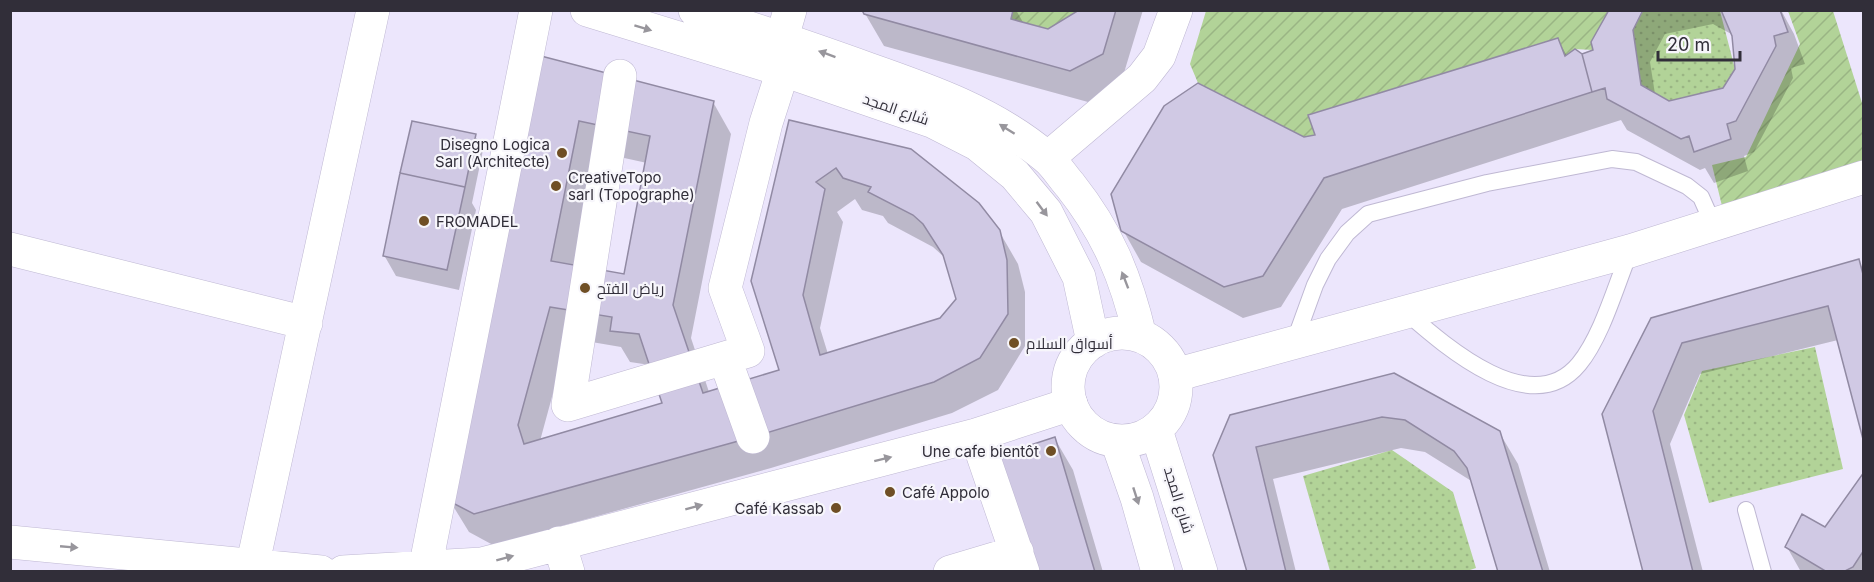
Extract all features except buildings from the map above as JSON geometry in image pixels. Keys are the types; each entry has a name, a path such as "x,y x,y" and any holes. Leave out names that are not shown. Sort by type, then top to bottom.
{"street":[{"path":"253,563 373,10"},
{"path":"425,569 536,10"},
{"name":"شارع المجد","path":"587,10 783,70 934,122 977,144 1015,175 1046,212 1070,255 1086,300 1093,342"},
{"name":"شارع المجد","path":"695,10 786,24 970,107 1011,130 1048,158 1094,218 1116,257 1129,290 1140,336"},
{"path":"1048,158 1142,78 1160,56 1176,10"},
{"path":"621,76 568,405 748,351 725,288 766,123 783,70"},
{"path":"1175,375 1630,251 1863,177"},
{"path":"10,249 306,323"},
{"path":"1108,335 1140,336 1162,352 1175,375 1176,395 1169,415 1156,430 1131,441 1117,441 1092,432 1081,422 1071,404 1068,387 1071,369 1080,354 1093,342 1108,335"},
{"path":"725,359 753,437"},
{"path":"343,572 425,569 563,557 976,435 1071,404"},
{"name":"شارع المجد","path":"1156,430 1201,572"},
{"path":"950,572 1020,562 976,435"},
{"path":"1117,441 1137,498 1158,572"},
{"path":"10,542 253,563 321,572"}],"lane":[{"path":"1294,343 1315,285 1328,259 1347,233 1368,214 1487,183 1612,159 1636,162 1687,186 1701,197 1713,224"},
{"path":"1405,311 1446,347 1483,369 1516,383 1550,385 1578,365 1594,339 1630,251"},
{"path":"1746,510 1763,572"}],"green space":[{"path":"1013,11 1079,11 1048,29 1011,19"},
{"path":"1206,11 1609,11 1593,50 1575,49 1565,56 1558,38 1308,115 1315,135 1304,137 1198,83 1190,64"},
{"path":"1643,11 1720,11 1735,69 1723,88 1669,101 1641,85 1633,30"},
{"path":"1788,11 1833,11 1863,106 1863,161 1722,206 1712,165 1746,157 1800,44"},
{"path":"1815,347 1843,469 1709,503 1684,415 1702,371"},
{"path":"1392,450 1453,492 1476,568 1464,572 1330,571 1303,476"}],"place":[{"name":"Disegno Logica Sarl (Architecte)","path":"562,153"},
{"name":"CreativeTopo sarl (Topographe)","path":"556,186"},
{"name":"FROMADEL","path":"424,221"},
{"name":"رياض الفتح","path":"585,288"},
{"name":"أسواق السلام","path":"1014,343"},
{"name":"Une cafe bientôt","path":"1051,451"},
{"name":"Café Appolo","path":"890,492"},
{"name":"Café Kassab","path":"836,508"}]}
